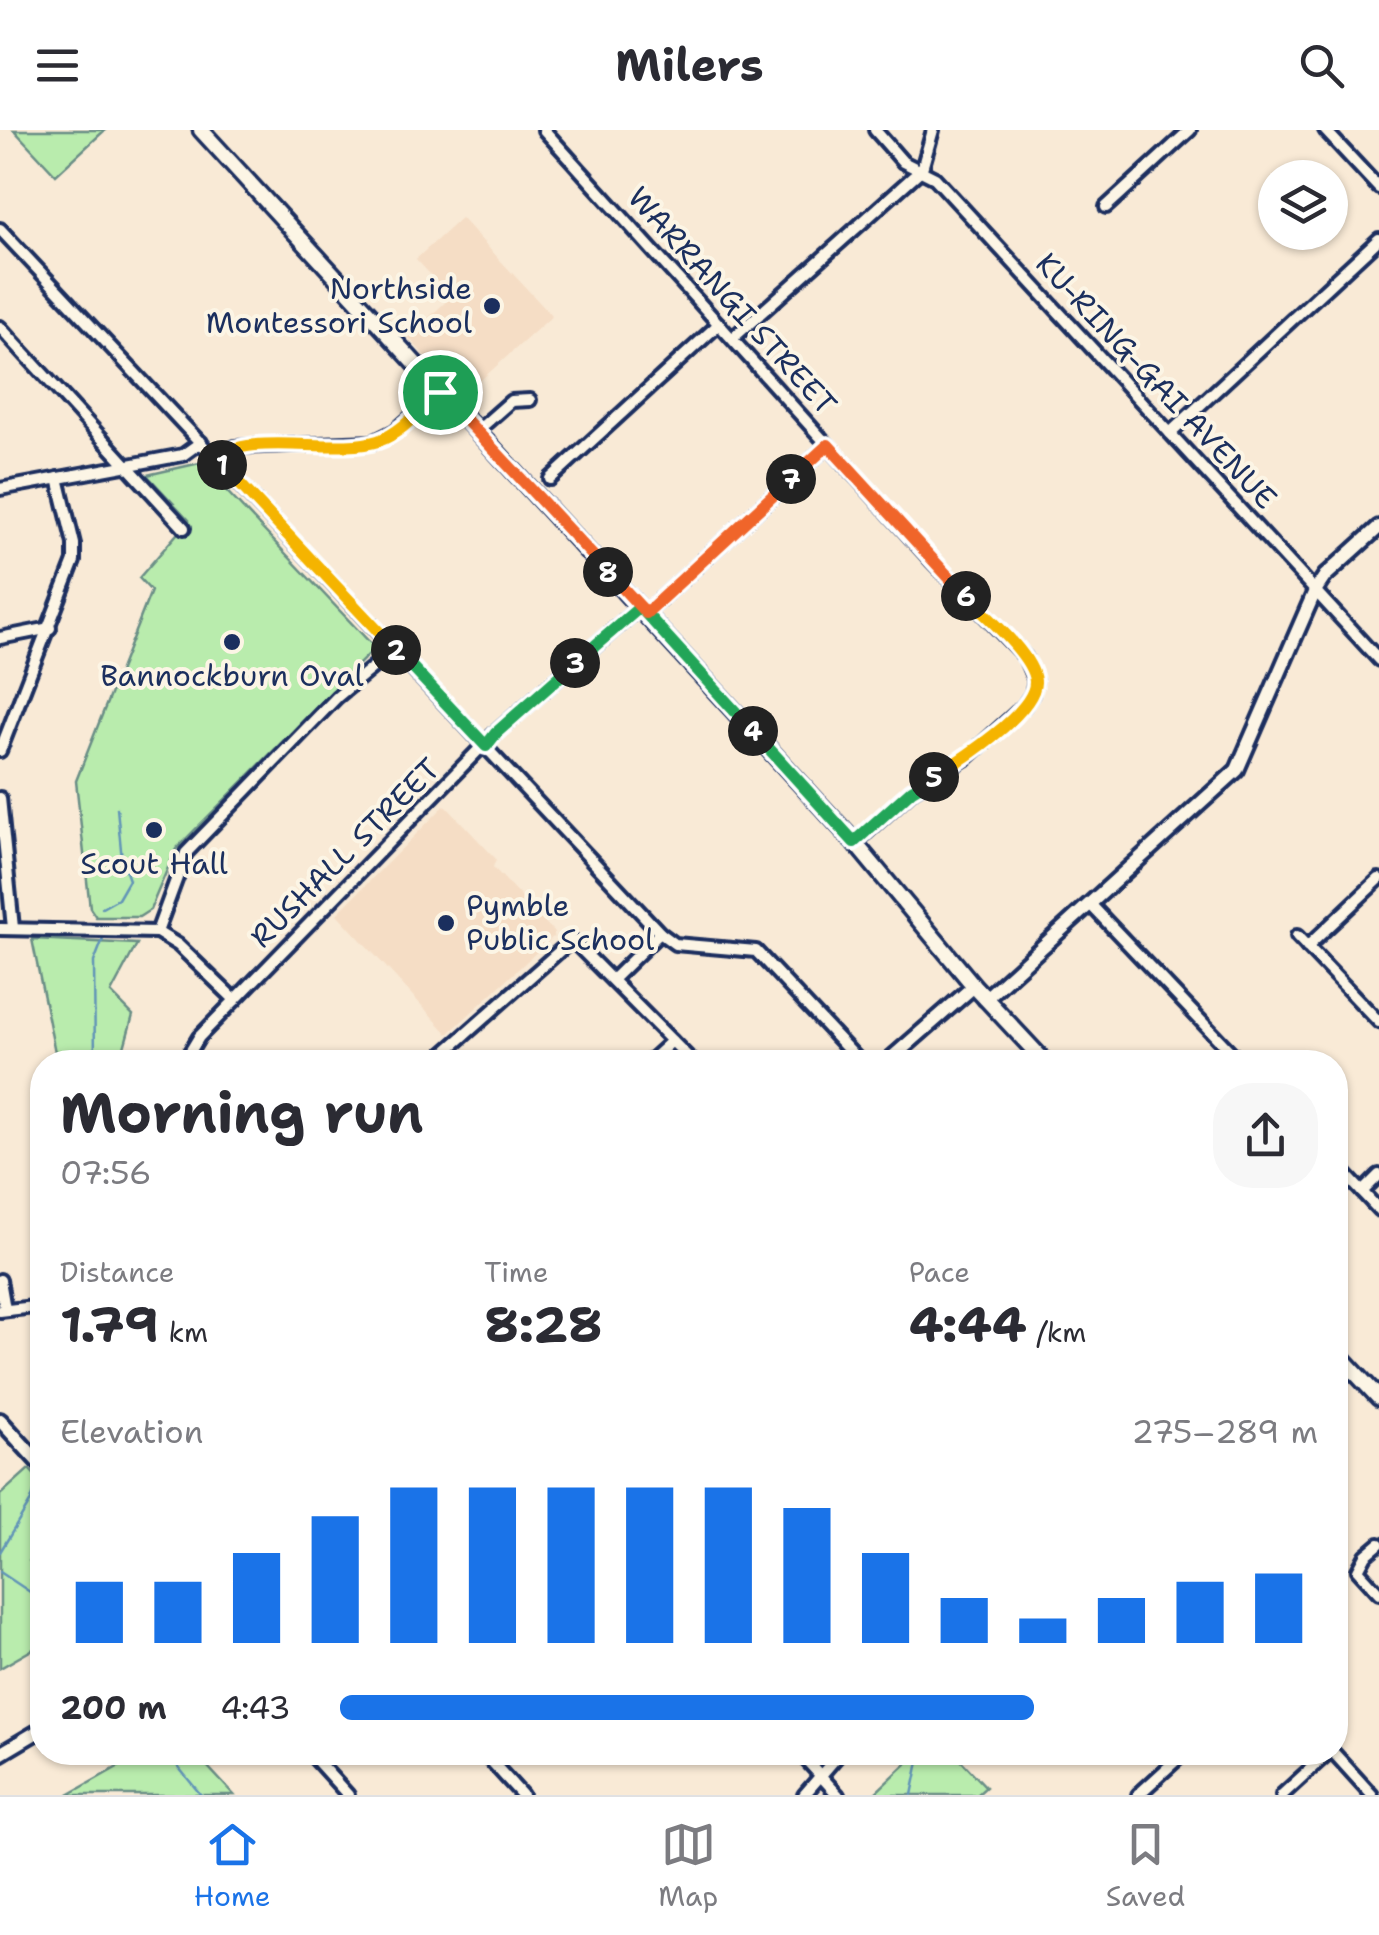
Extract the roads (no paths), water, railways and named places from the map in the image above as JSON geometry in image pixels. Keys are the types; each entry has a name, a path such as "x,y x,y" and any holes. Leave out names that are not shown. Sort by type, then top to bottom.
{"main road":[{"path":"201,130 854,842 1034,1050"},
{"path":"1348,1365 1379,1398"}],"street":[{"name":"WARRANGI STREET","path":"544,130 1024,657 1035,681 1024,706 968,756 912,790 854,842"},
{"name":"KU-RING-GAI AVENUE","path":"874,130 903,162 935,178 1379,660"},
{"path":"732,338 922,169 934,130"},
{"path":"1106,206 1190,130"},
{"path":"1325,130 1379,188"},
{"path":"0,228 660,933 675,944 756,951 849,1050"},
{"path":"1170,433 1379,239"},
{"path":"550,479 719,324"},
{"path":"0,327 184,528"},
{"path":"216,459 236,446 373,442 395,431 440,392"},
{"path":"477,431 511,401 530,400"},
{"path":"0,489 183,455 201,442"},
{"name":"RUSHALL STREET","path":"192,1050 235,1000 496,733 643,610 828,445"},
{"path":"0,751 75,554 58,478"},
{"path":"902,1050 1090,904 1237,770 1315,590 1324,576 1379,527"},
{"path":"0,638 50,628"},
{"path":"157,932 186,853 337,697 395,649"},
{"path":"0,798 13,928"},
{"path":"1307,947 1379,878"},
{"path":"1090,904 1229,1050"},
{"path":"0,929 157,932 178,945 235,1000"},
{"path":"613,979 660,933"},
{"path":"1297,936 1379,1022"},
{"path":"448,1050 572,940 681,1050"},
{"path":"662,1050 672,1041"},
{"path":"1362,1192 1379,1176"},
{"path":"1348,1177 1379,1210"},
{"path":"0,1280 3,1310 30,1307"},
{"path":"0,1420 30,1453"},
{"path":"1379,1544 1366,1555 1358,1570 1379,1593"},
{"path":"0,1754 30,1736"},
{"path":"320,1765 348,1795"},
{"path":"495,1765 522,1795"},
{"path":"810,1765 838,1795"},
{"path":"804,1795 832,1765"},
{"path":"1138,1795 1171,1765"},
{"path":"1282,1795 1316,1765"},
{"path":"1343,1765 1372,1795"}],"waterway":[{"path":"102,908 118,899 129,880 122,860 117,808"},
{"path":"95,1050 94,962 103,939"},
{"path":"0,1552 30,1503"},
{"path":"0,1572 30,1592"},
{"path":"177,1765 201,1795"},
{"path":"912,1795 918,1765"}],"place":[{"name":"Northside Montessori School","path":"492,306"},
{"name":"Bannockburn Oval","path":"232,642"},
{"name":"Scout Hall","path":"154,830"},
{"name":"Pymble Public School","path":"446,923"}]}
